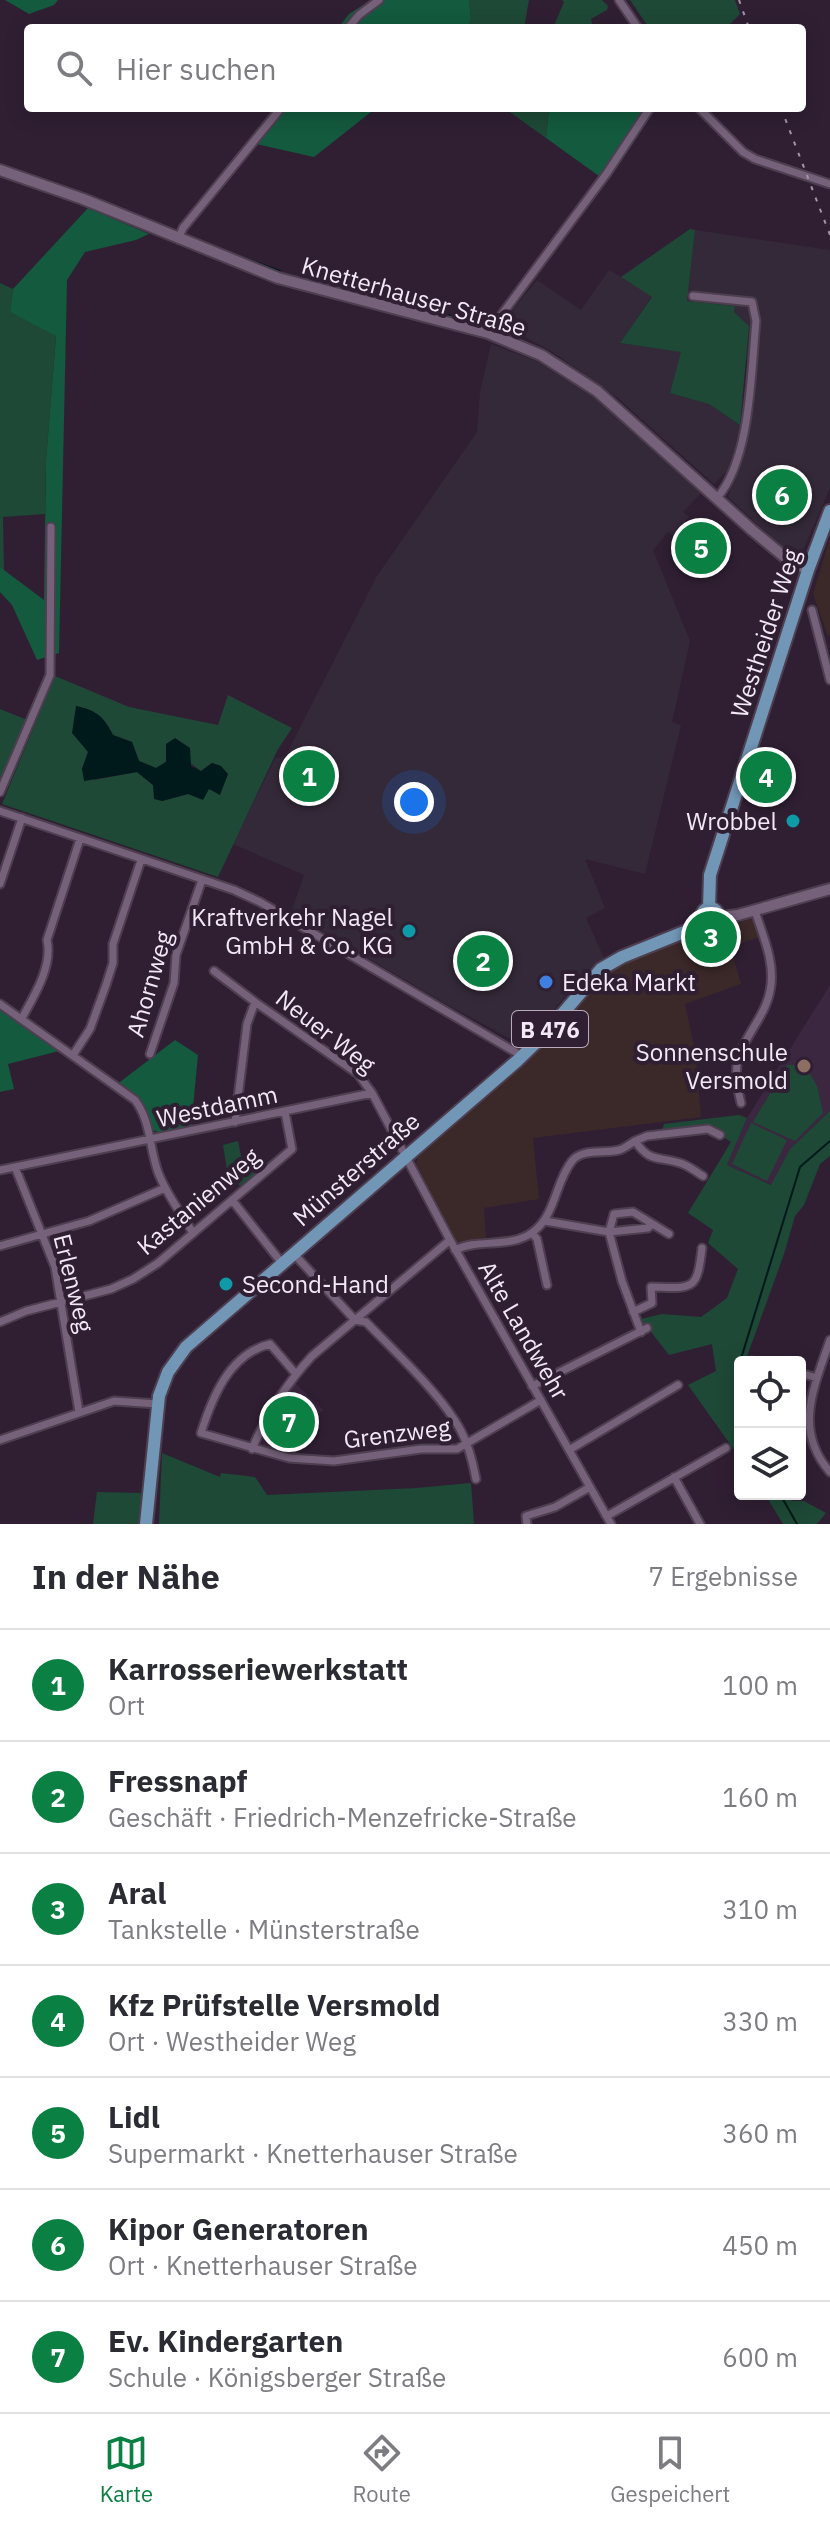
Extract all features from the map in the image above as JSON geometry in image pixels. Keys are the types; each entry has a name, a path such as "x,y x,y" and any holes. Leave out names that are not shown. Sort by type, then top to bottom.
{"main road":[{"name":"Westheider Weg","path":"704,921 703,913 714,912 710,875 808,570 830,511"},
{"name":"Münsterstraße","path":"146,1524 163,1380 186,1347 522,1056 601,969 704,921"}],"street":[{"path":"351,24 379,0"},
{"path":"619,0 635,24"},
{"path":"178,239 183,228 278,112"},
{"path":"488,333 540,267 647,112"},
{"path":"703,112 743,152 767,164 830,184"},
{"name":"Knetterhauser Straße","path":"0,170 83,199 278,278 488,333 541,355 587,383 787,559 808,570"},
{"path":"693,296 752,302 756,321 744,436 728,484 717,498"},
{"path":"0,792 50,675 51,527"},
{"path":"812,610 830,680"},
{"path":"0,811 260,902 522,1056"},
{"path":"0,884 22,818"},
{"path":"22,1018 38,988 49,950 47,940 80,839"},
{"path":"73,1055 90,1029 106,985 113,963 113,944 141,860"},
{"name":"Ahornweg","path":"150,1054 174,983 176,955 202,880"},
{"path":"714,912 755,911 830,889"},
{"path":"741,1103 737,1065 765,1010 771,989 770,960 755,911"},
{"name":"Neuer Weg","path":"214,971 358,1074 372,1093"},
{"name":"Neuer Weg","path":"235,1122 247,1024 255,1002"},
{"path":"0,1004 135,1100 145,1113 157,1170 193,1233"},
{"path":"372,1093 406,1155"},
{"name":"Westdamm","path":"0,1170 372,1093"},
{"name":"Kastanienweg","path":"0,1322 62,1301 111,1289 158,1263 292,1149 285,1112"},
{"path":"455,1250 465,1246 507,1242 532,1233 545,1221 571,1162 580,1154 621,1150 647,1136 708,1129 720,1135"},
{"path":"635,1141 642,1151 660,1160 681,1163 703,1176"},
{"name":"Alte Landwehr","path":"406,1155 455,1250 609,1520"},
{"name":"Erlenweg","path":"15,1167 55,1267 79,1412"},
{"path":"0,1246 89,1221 165,1188"},
{"path":"232,1200 281,1262"},
{"path":"532,1386 644,1330 633,1312 609,1232 614,1214 633,1212 669,1234"},
{"path":"545,1221 609,1232 648,1228 652,1224"},
{"path":"532,1233 537,1239 547,1285"},
{"path":"252,1449 266,1416 295,1373 450,1240"},
{"path":"633,1312 652,1303 651,1287 681,1288 694,1283 699,1278 702,1248"},
{"path":"293,1252 355,1320 366,1322 433,1394 461,1430 476,1479"},
{"path":"830,1340 808,1417 817,1458 830,1472"},
{"name":"Grenzweg","path":"295,1373 270,1344 259,1346 235,1365 213,1396 201,1433 289,1458 334,1461 421,1449 457,1449 541,1400"},
{"path":"806,1375 817,1378"},
{"path":"569,1450 678,1385"},
{"path":"0,1440 114,1401 158,1404"},
{"path":"609,1520 674,1477 726,1448"},
{"path":"674,1477 700,1524"},
{"path":"527,1524 526,1516 555,1507 590,1487"}],"shaded area":[{"path":"695,230 830,250 830,488 803,550 798,552 786,551 728,497 747,438 755,361 746,359 749,326 733,311 735,306 687,301"},
{"path":"609,270 652,296 620,343 682,352 670,393 709,404 740,425 730,468 714,484 619,399 553,352 501,324 537,280 581,310"},
{"path":"491,344 538,362 598,400 701,493 683,512 689,517 673,536 668,532 653,550 690,641 672,722 681,725 645,874 585,859 605,908 586,918 604,958 583,974 534,1034 523,1040 509,1038 448,1005 291,913 304,875 233,844 275,759 286,755 377,576 477,432 480,392"},
{"path":"830,538 830,636 828,636 813,594"},
{"path":"76,706 94,712 103,719 113,735 132,742 139,761 156,768 166,762 166,744 175,738 190,748 191,766 201,771 212,763 221,766 228,774 220,795 209,789 203,800 188,794 162,801 154,799 153,785 137,772 84,781 82,769 88,752 72,733"},
{"path":"753,918 760,937 730,946 741,984 685,1004 696,1055 701,1117 533,1138 539,1199 484,1208 486,1238 457,1242 416,1164 419,1152 598,979 623,961"},
{"name":"Sonnenschule Versmold","path":"830,985 830,1111 790,1149 772,1185 727,1165 747,1118"},
{"path":"294,1382 323,1410 303,1428 309,1434 297,1454 270,1451 263,1445 262,1436"}],"green space":[{"path":"5,0 58,0 54,5 29,14"},
{"path":"371,0 469,0 471,19 469,24 341,24 349,14"},
{"path":"469,0 529,0 525,24 469,24"},
{"path":"562,0 602,0 608,6 607,10 591,19 592,24 555,24 564,2"},
{"path":"630,0 735,0 740,14 730,24 646,24"},
{"path":"271,112 371,112 314,157 247,142"},
{"path":"510,112 549,112 546,138"},
{"path":"549,112 643,112 599,176 546,138"},
{"path":"88,208 149,234 85,252 67,280 59,653 37,660 12,605 0,592 0,567 44,600 46,460 56,336 10,312 13,289"},
{"path":"690,229 695,230 687,301 735,306 734,312 749,326 740,425 709,404 670,393 681,352 620,343 652,297 621,277"},
{"path":"0,283 13,289 10,312 56,335 45,514 3,517 4,571 0,567"},
{"path":"55,676 129,707 218,725 228,695 292,728 278,749 218,877 2,804","holes":["77,707 99,715 113,735 132,742 139,761 156,768 167,761 166,744 201,771 212,763 221,766 188,794 162,801 153,785 137,772 94,780 82,769 88,752 82,743"]},
{"path":"0,709 27,720 0,783"},
{"path":"0,1010 59,1051 8,1064 14,1089 0,1092"},
{"path":"175,1040 198,1055 191,1128 160,1133 153,1130 135,1098 116,1085"},
{"path":"787,1065 805,1065 817,1086 823,1113 795,1141 753,1122"},
{"path":"830,1111 830,1156 820,1164 804,1205 795,1216 747,1356 734,1356 734,1450 688,1385 716,1371 712,1344 669,1355 641,1319 662,1314 701,1317 727,1298 738,1269 708,1243 713,1230 688,1213 731,1142 708,1127 662,1132 664,1124 739,1115 747,1118 727,1165 771,1185 790,1149"},
{"path":"751,1123 787,1140 767,1181 732,1164"},
{"path":"238,1141 241,1156 256,1173 240,1186 227,1170 223,1145"},
{"path":"162,1453 220,1477 221,1473 255,1477 267,1495 471,1483 474,1524 159,1524"},
{"path":"97,1492 142,1493 138,1524 93,1524"},
{"path":"769,1500 804,1501 826,1513 817,1524 783,1524"}],"waterway":[{"path":"219,249 280,271"},
{"path":"314,282 460,318"},
{"path":"742,1356 800,1167 830,1141"},
{"path":"783,1500 797,1524"}],"railway":[{"path":"739,0 748,24"},
{"path":"783,112 830,235"}],"place":[{"name":"Kipor Generatoren","path":"782,495"},
{"name":"Lidl","path":"701,548"},
{"name":"Karrosseriewerkstatt","path":"309,776"},
{"name":"Kfz Prüfstelle Versmold","path":"766,777"},
{"name":"Wrobbel","path":"793,821"},
{"name":"Kraftverkehr Nagel GmbH & Co. KG","path":"409,931"},
{"name":"Aral","path":"711,937"},
{"name":"Fressnapf","path":"483,961"},
{"name":"Edeka Markt","path":"546,982"},
{"name":"Sonnenschule Versmold","path":"804,1066"},
{"name":"Second-Hand","path":"226,1284"},
{"name":"Ev. Kindergarten","path":"289,1422"}]}
